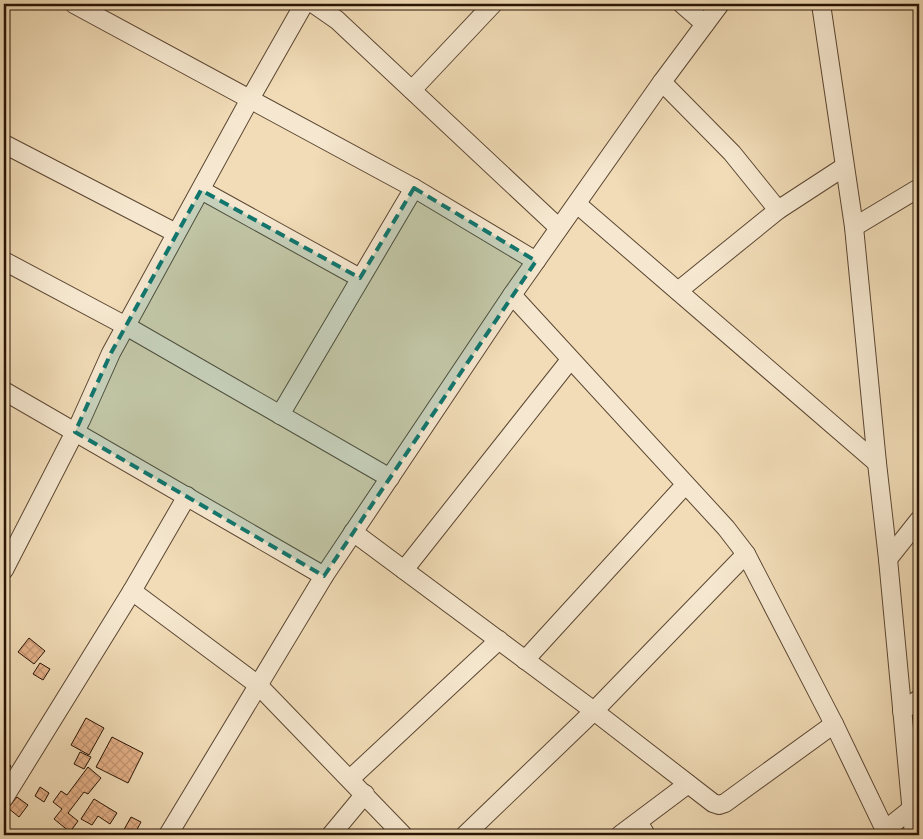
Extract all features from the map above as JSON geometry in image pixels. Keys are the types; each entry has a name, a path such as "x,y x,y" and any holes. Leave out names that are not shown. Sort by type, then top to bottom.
{"street":[{"path":"74,4 414,188 536,261"},
{"path":"4,570 75,432 111,353 304,4"},
{"path":"314,4 337,20 559,228"},
{"path":"412,90 493,4"},
{"path":"682,4 705,24"},
{"path":"168,835 324,576 353,532 512,295 662,82 720,4"},
{"path":"821,4 854,227 902,711 913,799 914,835"},
{"path":"662,82 732,153 778,210"},
{"path":"4,144 176,233"},
{"path":"678,292 778,210 844,167"},
{"path":"280,415 414,188"},
{"path":"854,227 919,188"},
{"path":"201,190 360,278"},
{"path":"577,204 877,464"},
{"path":"4,262 126,326 390,478"},
{"path":"512,295 726,528 746,554 834,724 883,833 913,799"},
{"path":"404,570 570,360"},
{"path":"4,390 324,576"},
{"path":"525,660 685,485"},
{"path":"4,798 132,591 187,496"},
{"path":"888,559 919,520"},
{"path":"353,532 594,711 713,803 719,805 725,803 834,724"},
{"path":"465,835 594,711 746,554"},
{"path":"132,591 258,685 403,835"},
{"path":"350,779 499,640"},
{"path":"902,711 919,699"},
{"path":"620,835 642,828 688,784"},
{"path":"331,835 347,828 365,794"}],"highlighted area":[{"path":"414,188 536,261 324,576 75,432 111,353 201,190 360,278"}],"building":[{"path":"29,638 45,651 34,664 18,652"},
{"path":"40,663 50,669 43,680 33,674"},
{"path":"86,718 104,728 89,755 71,745"},
{"path":"112,737 143,753 128,783 96,767"},
{"path":"80,752 91,757 84,769 74,764"},
{"path":"4,760 11,766 4,775"},
{"path":"88,767 101,778 88,794 84,792 68,813 78,821 70,832 54,819 62,809 53,802 61,791 67,795"},
{"path":"40,787 49,793 44,802 35,796"},
{"path":"17,797 28,805 19,817 8,808"},
{"path":"94,799 117,813 110,824 98,816 92,825 81,819"},
{"path":"131,817 141,822 134,835 121,835"},
{"path":"65,831 73,835 63,835"}]}
